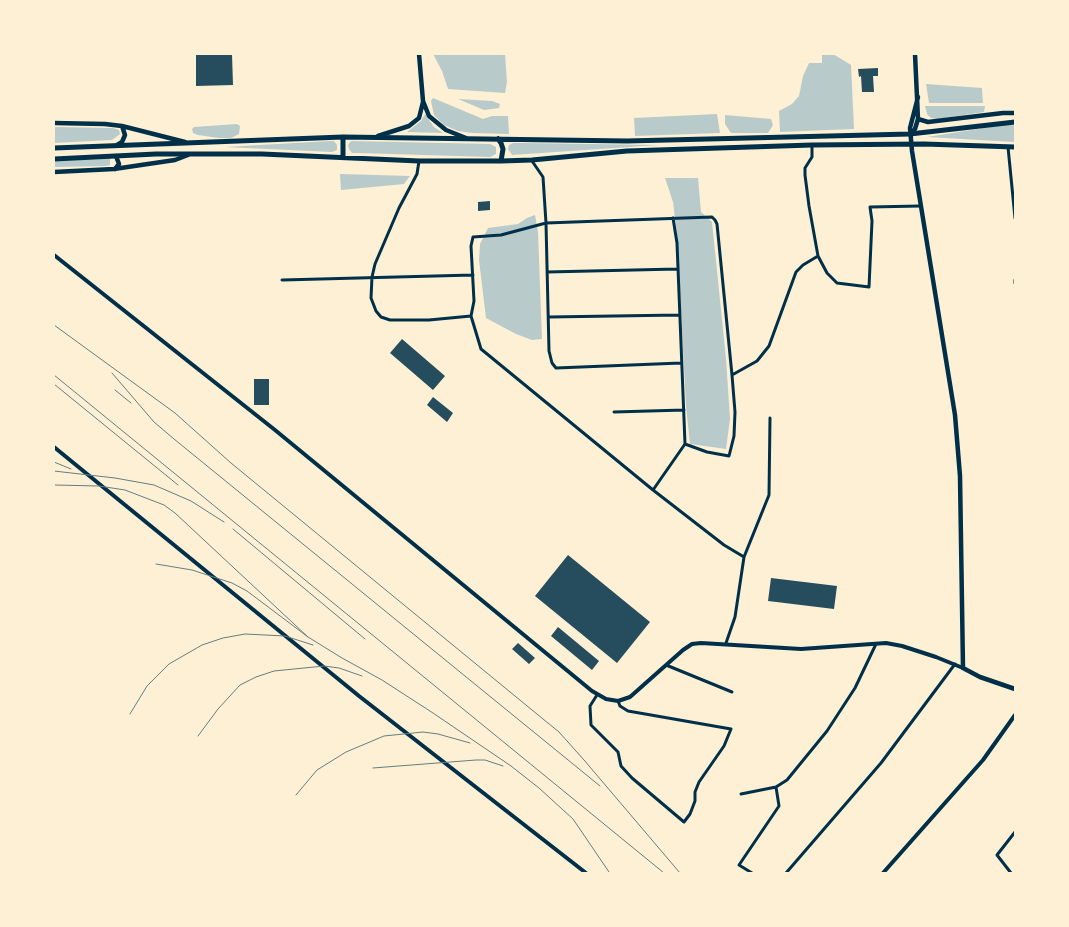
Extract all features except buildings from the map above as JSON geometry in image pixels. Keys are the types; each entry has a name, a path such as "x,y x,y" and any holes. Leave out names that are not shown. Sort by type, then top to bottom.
{"main road":[{"path":"419,54 424,101 429,116 446,130 466,138"},
{"path":"910,134 918,119 916,54"},
{"path":"918,97 911,121 911,144 955,415 960,476 963,668 980,677 1015,689"},
{"path":"378,136 409,126 419,118 424,101"},
{"path":"918,119 928,122 1003,112 1015,113"},
{"path":"54,148 378,136 627,141 910,134 1015,122"},
{"path":"54,123 122,126 190,143"},
{"path":"118,145 122,142 125,135 122,126"},
{"path":"343,137 343,157"},
{"path":"498,139 503,150 501,161"},
{"path":"206,142 207,154"},
{"path":"54,158 207,154 301,155 419,161 501,161 627,151 812,145 911,144 1015,147"},
{"path":"54,172 114,169 175,160 190,154"},
{"path":"114,169 119,164 116,156"}],"street":[{"path":"812,145 812,157 805,168 808,206 818,256 827,273 837,283 868,287 872,221 870,207 920,206"},
{"path":"1008,147 1015,218"},
{"path":"532,160 543,177 549,351 551,361 556,368 681,363"},
{"path":"419,161 417,174 399,208 375,264 371,298 376,311 381,317 390,320 430,320 471,316"},
{"path":"1010,174 1015,173"},
{"path":"685,444 707,452 729,456 734,436 735,412 732,375 715,220 712,217 546,222 501,236 473,237 471,246 474,300 471,316 481,349 653,490 724,545 744,558"},
{"path":"653,490 685,444 676,244 673,218"},
{"path":"54,255 275,430 450,576 597,695 618,702 630,698 692,644 706,642 802,649 886,643 902,646 963,668"},
{"path":"732,375 757,361 769,346 796,272 802,265 818,256"},
{"path":"547,272 677,269"},
{"path":"282,280 473,275"},
{"path":"549,317 679,315"},
{"path":"614,412 684,410"},
{"path":"726,643 734,617 744,558 769,495 770,418"},
{"path":"54,447 359,696 586,873"},
{"path":"741,794 776,787 788,780 827,731 855,688 876,644"},
{"path":"786,873 881,763 955,664"},
{"path":"666,665 732,692"},
{"path":"597,695 590,706 590,726 618,752 621,766 632,778 684,822 690,814 695,801 695,792 699,782 724,746 731,729 628,711 620,706 618,702"},
{"path":"883,873 983,760 1015,715"},
{"path":"752,873 739,865 779,806 776,787"},
{"path":"1012,873 997,855 1015,832"}],"shaded area":[{"path":"433,54 505,54 507,82 505,93 448,89 442,71"},
{"path":"822,54 833,54 851,65 854,129 780,132 779,111 792,104 799,96 803,76 809,63 822,63"},
{"path":"926,84 982,88 983,103 929,103"},
{"path":"433,98 483,119 492,116 508,116 509,134 472,133 458,131 444,125 434,115 431,101"},
{"path":"458,99 492,101 500,104 499,108 484,110"},
{"path":"925,106 985,106 984,112 938,119 931,118 927,114"},
{"path":"425,114 434,127 443,133 407,132 421,121"},
{"path":"717,114 720,133 635,136 634,118"},
{"path":"725,115 771,119 773,125 768,133 731,133 725,124"},
{"path":"237,124 240,126 239,134 231,138 198,135 193,133 192,129 194,127"},
{"path":"1015,124 1014,142 927,137 1003,125"},
{"path":"54,127 113,128 119,130 120,134 112,140 54,143"},
{"path":"334,141 337,145 337,150 332,152 224,147"},
{"path":"351,141 490,144 496,147 496,154 490,157 352,153 348,145"},
{"path":"513,143 659,145 512,155 508,149 509,145"},
{"path":"110,159 110,165 106,166 54,167 54,161"},
{"path":"340,174 410,176 404,184 341,190"},
{"path":"665,178 698,178 701,212 712,222 730,419 726,449 690,444 686,406 677,235 673,202"},
{"path":"535,215 538,232 542,339 532,340 486,318 479,260 480,244 488,228 518,224"}],"railway":[{"path":"54,325 175,413 231,463 559,732 680,873"},
{"path":"112,373 154,422 174,439 600,786"},
{"path":"54,375 664,873"},
{"path":"54,384 178,485"},
{"path":"115,390 131,403"},
{"path":"54,462 71,469"},
{"path":"54,471 115,478 154,485 191,501 224,522"},
{"path":"54,485 99,486 125,490 164,505 175,513 308,637 247,591 232,583 192,570 156,564"},
{"path":"233,529 365,639"},
{"path":"130,714 147,686 169,664 202,645 223,638 245,634 285,636 313,645"},
{"path":"308,637 382,680 511,766 573,819 609,872"},
{"path":"198,736 218,709 240,685 256,677 274,671 324,666 339,668 362,676"},
{"path":"296,795 317,770 346,752 384,736 423,732 470,743"},
{"path":"373,768 476,760 485,760 503,766"}]}
